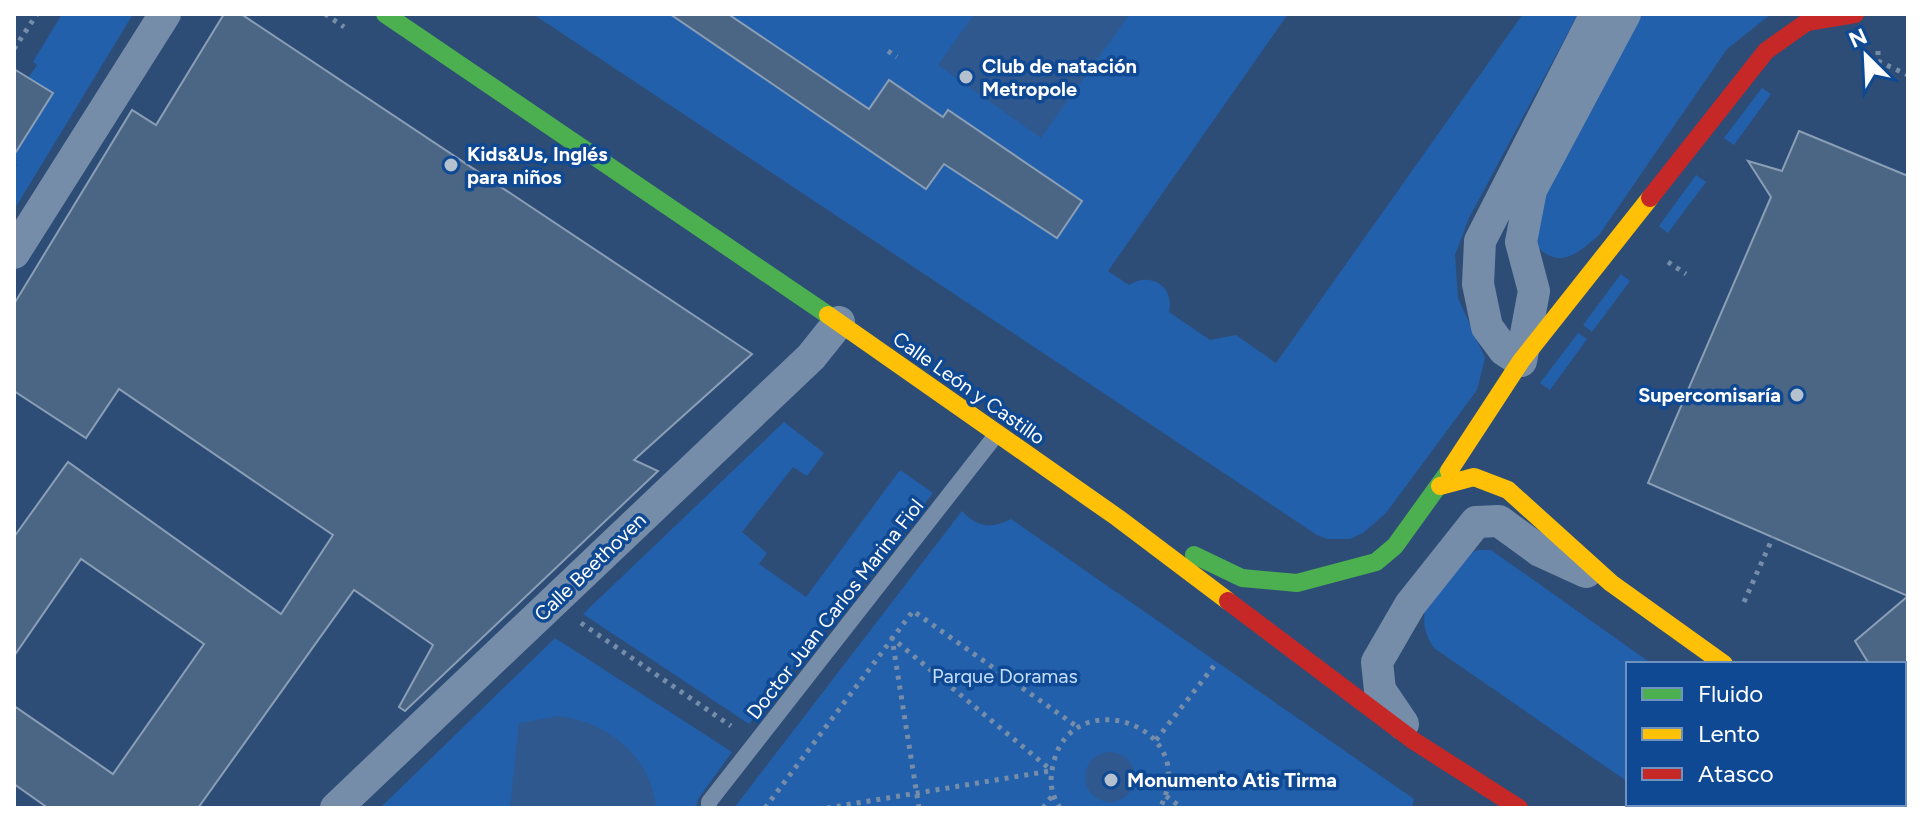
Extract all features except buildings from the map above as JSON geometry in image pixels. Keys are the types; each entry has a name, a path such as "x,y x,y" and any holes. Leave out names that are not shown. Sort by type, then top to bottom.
{"street":[{"path":"14,253 165,14"},
{"path":"1521,361 1504,350 1487,327 1478,284 1480,241 1596,14"},
{"path":"1521,361 1534,291 1521,242 1531,190 1625,14"},
{"path":"1118,518 1242,578 1297,583 1376,562 1395,546 1440,486 1490,404 1521,361 1766,51 1807,22 1855,14"},
{"name":"Calle León y Castillo","path":"389,15 839,322 1118,518 1414,741 1519,808"},
{"name":"Calle Beethoven","path":"336,808 811,357 839,322"},
{"path":"1490,404 1491,445"},
{"path":"1498,471 1508,490 1611,583 1721,662"},
{"path":"1440,486 1474,477 1508,490"},
{"path":"1414,741 1380,690 1377,662 1410,605 1476,522 1499,521 1540,551 1611,583"}],"lane":[{"name":"Doctor Juan Carlos Marina Fiol","path":"709,808 709,802 996,435"},
{"path":"1479,808 1492,789"}],"path":[{"path":"14,49 37,14"},
{"path":"888,51 897,57"},
{"path":"1878,61 1908,75"},
{"path":"1668,262 1686,274"},
{"path":"1744,602 1773,537"},
{"path":"552,603 755,743"},
{"path":"765,808 913,611 1079,728"},
{"path":"892,638 1051,770"},
{"path":"892,638 919,808"},
{"path":"1156,740 1217,662"},
{"path":"1060,808 1052,795 1051,770 1056,753 1079,728 1098,719 1118,719 1138,725 1156,740 1168,766 1166,796 1160,808"},
{"path":"827,808 1051,770"},
{"path":"1043,808 1052,795"},
{"path":"1166,796 1182,808"}],"green space":[{"path":"62,14 133,14 14,210 14,170 17,165 14,162 14,144 19,147 52,94 28,78 37,65 33,62"},
{"path":"533,14 1288,14 1108,271 1129,285 1145,280 1159,284 1168,295 1169,312 1210,340 1236,335 1276,363 1523,14 1578,14 1469,218 1455,255 1458,298 1485,358 1477,390 1386,513 1363,533 1350,539 1328,539 1317,535"},
{"path":"1637,14 1771,14 1727,49 1599,235 1567,257 1552,257 1535,244 1533,219"},
{"path":"1762,88 1771,94 1734,145 1724,138"},
{"path":"1696,175 1706,182 1668,233 1659,226"},
{"path":"1621,274 1630,281 1592,332 1583,325"},
{"path":"1578,333 1587,339 1550,390 1540,383"},
{"path":"784,422 824,453 807,476 793,467 742,532 767,553 759,564 806,597 900,470 933,493 749,724 583,614"},
{"name":"Parque Doramas","path":"962,511 985,525 1011,519 1414,799 1412,808 734,808"},
{"path":"1491,550 1649,662 1626,662 1626,781 1434,648 1426,633 1426,608 1440,586 1471,553"},
{"path":"555,638 732,752 698,799 696,808 380,808"}],"shaded area":[{"path":"974,14 1130,14 1041,138 938,65"},
{"path":"559,716 594,726 624,745 646,773 656,808 510,807 519,723"},
{"path":"1110,752 1127,760 1135,777 1127,794 1110,802 1093,794 1085,777 1093,760"}],"traffic: fast":[{"path":"385,14 828,315"},
{"path":"1194,555 1242,578 1297,583 1376,562 1395,546 1449,471"}],"traffic: slow":[{"path":"1449,471 1521,361 1650,198"},
{"path":"828,315 1118,518 1228,601"},
{"path":"1440,486 1474,477 1508,490 1611,583 1721,662"}],"traffic: jam":[{"path":"1650,198 1766,51 1807,22 1855,14"},
{"path":"1228,601 1414,741 1519,808"}],"place":[{"name":"Club de natación Metropole","path":"966,77"},
{"name":"Kids&Us, Inglés para niños","path":"451,165"},
{"name":"Supercomisaría","path":"1797,395"},
{"name":"Monumento Atis Tirma","path":"1111,780"}]}
